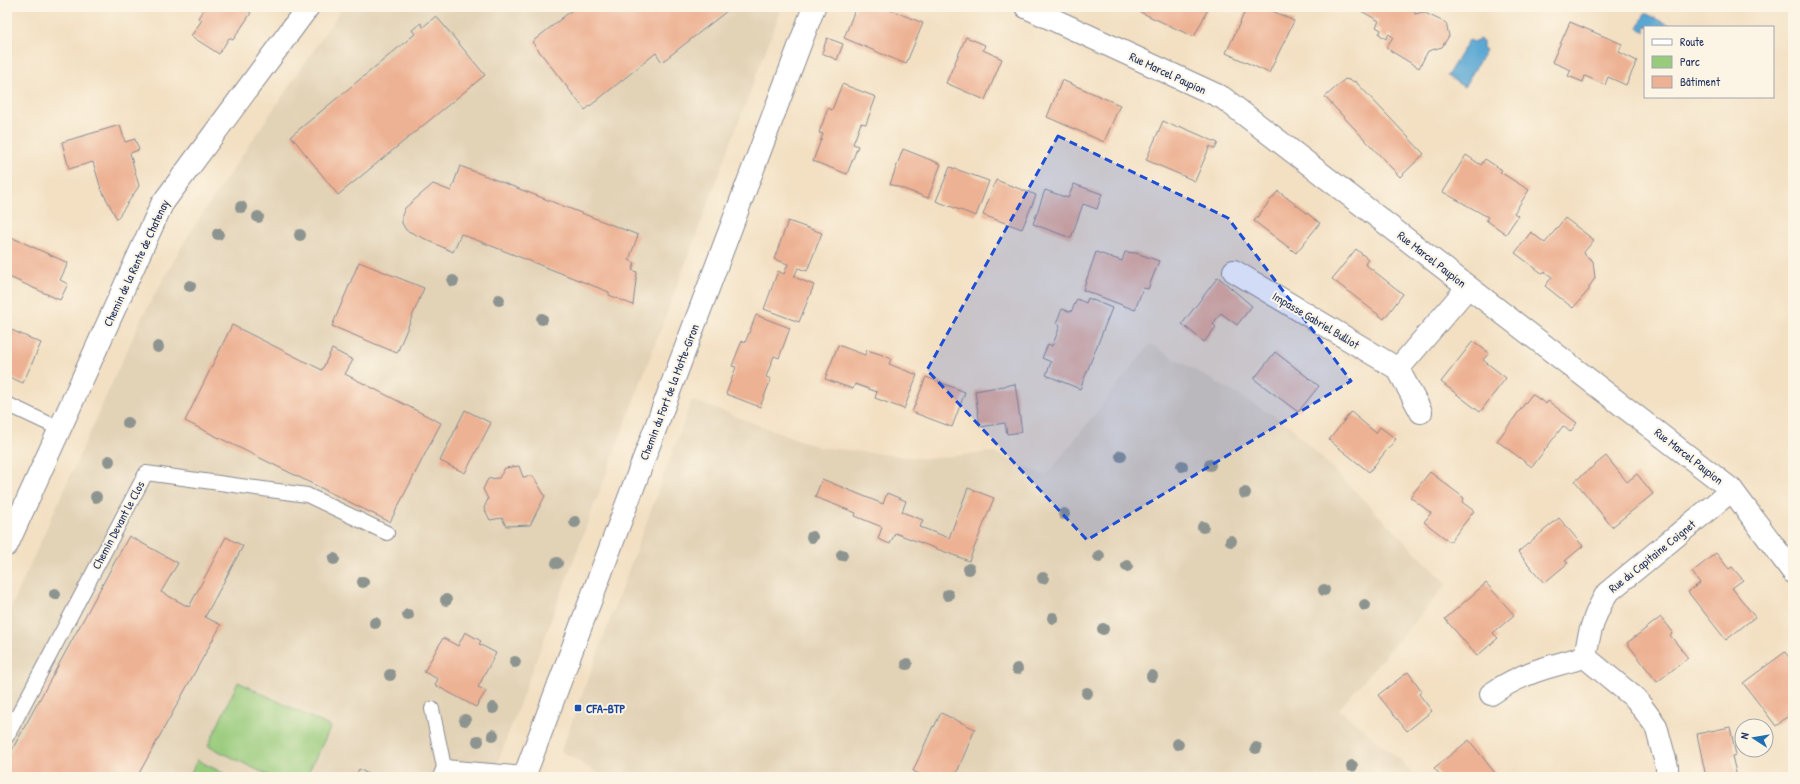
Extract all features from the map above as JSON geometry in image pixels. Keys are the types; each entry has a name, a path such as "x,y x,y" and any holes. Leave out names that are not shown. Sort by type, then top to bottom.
{"street":[{"name":"Chemin de la Rente de Chatenay","path":"7,545 162,204 308,7"},
{"name":"Chemin du Fort de la Motte-Giron","path":"525,775 814,7"},
{"name":"Rue Marcel Paupion","path":"1026,7 1223,98 1732,490 1793,572"},
{"name":"Impasse Gabriel Bulliot","path":"1234,271 1398,369"},
{"path":"1421,412 1398,369 1468,287"},
{"name":"Rue du Capitaine Coignet","path":"1586,657 1589,630 1596,610 1607,593 1732,490"},
{"path":"1491,694 1510,681 1531,672 1586,657 1636,699 1656,726 1667,777"}],"lane":[{"path":"7,404 60,429"},
{"name":"Chemin Devant le Clos","path":"7,736 146,473 307,495 387,533"},
{"path":"432,709 442,772 525,775"}],"highlighted area":[{"path":"1058,136 1228,218 1351,381 1087,540 927,370"}],"shaded area":[{"path":"343,7 782,7 492,777 7,777 7,616 142,317 190,232"},
{"path":"1150,344 1288,424 1447,584 1339,709 1404,763 1414,777 605,777 561,751 692,400 818,447 926,459 992,452 1046,476"}],"green space":[{"path":"238,682 331,727 306,777 272,777 208,746"},
{"path":"197,760 231,777 189,777"}],"water":[{"path":"1645,13 1672,26 1644,26 1644,31 1638,28"},
{"path":"1479,39 1483,41 1483,48 1486,50 1464,87 1447,76 1469,40 1474,42"}],"building":[{"path":"206,7 251,7 248,11 251,13 233,40 229,38 219,54 191,36 202,20 198,18"},
{"path":"576,7 732,7 662,62 656,53 585,110 532,42"},
{"path":"856,7 883,7 923,23 906,64 844,38"},
{"path":"1140,7 1209,7 1194,37 1138,11"},
{"path":"1247,7 1264,7 1294,21 1269,73 1226,53"},
{"path":"1354,7 1413,7 1415,14 1423,12 1446,23 1449,36 1442,47 1428,51 1419,68 1386,48 1393,37 1389,34 1386,39 1379,34 1381,30 1376,27 1379,21"},
{"path":"436,16 485,75 338,195 291,136 415,34 412,30 421,23 423,27"},
{"path":"1570,22 1622,44 1619,52 1637,61 1626,85 1608,77 1605,85 1585,76 1583,82 1568,76 1571,70 1552,62"},
{"path":"966,37 985,45 983,50 1002,59 985,100 946,83"},
{"path":"827,38 843,44 837,60 822,53"},
{"path":"1345,79 1356,82 1424,154 1400,177 1325,97"},
{"path":"1062,80 1120,105 1104,142 1047,117"},
{"path":"842,84 876,97 866,124 861,123 853,144 858,146 847,174 813,161 823,134 819,133 828,108 832,110"},
{"path":"1163,121 1178,128 1179,126 1218,143 1215,149 1210,146 1195,181 1146,160"},
{"path":"120,125 125,142 135,139 139,150 130,153 139,186 117,219 101,189 93,162 69,169 62,142"},
{"path":"903,149 941,164 928,198 890,184"},
{"path":"1466,155 1481,165 1485,159 1502,170 1500,172 1529,190 1514,213 1518,216 1506,234 1486,220 1488,217 1443,192"},
{"path":"460,166 638,235 629,260 635,263 632,270 637,272 633,305 609,295 609,292 461,234 453,252 406,230 402,223 402,215 405,208 433,184 451,191"},
{"path":"950,167 989,181 976,216 936,201"},
{"path":"996,180 1036,195 1022,229 983,215"},
{"path":"1074,184 1102,194 1097,209 1083,204 1071,238 1033,224 1045,190 1068,198"},
{"path":"1278,191 1320,223 1296,253 1254,221"},
{"path":"1565,218 1594,240 1584,252 1585,255 1593,261 1595,278 1589,287 1589,290 1573,308 1545,286 1552,277 1545,272 1543,274 1515,253 1531,232 1545,243"},
{"path":"788,221 822,233 807,271 798,268 794,277 814,285 799,322 764,309 778,271 784,274 788,264 774,259"},
{"path":"13,238 68,263 60,280 68,284 60,300 7,276 7,251"},
{"path":"1356,249 1368,259 1365,264 1403,294 1384,319 1332,279"},
{"path":"1096,252 1122,261 1125,252 1136,253 1159,261 1148,289 1143,288 1135,310 1083,290"},
{"path":"359,262 424,288 397,353 332,326"},
{"path":"1218,277 1252,306 1237,325 1221,313 1213,324 1216,327 1204,342 1182,324"},
{"path":"1088,298 1112,308 1080,389 1046,375 1051,362 1042,358 1048,344 1052,346 1057,334 1060,325 1056,323 1062,309 1071,312 1077,299 1086,303"},
{"path":"756,315 790,328 779,358 774,356 766,377 771,379 760,407 726,394 736,367 732,366 742,341 745,343"},
{"path":"232,325 322,370 332,349 353,360 345,374 441,423 390,522 185,421"},
{"path":"7,328 41,343 23,383 7,376"},
{"path":"1473,341 1489,353 1483,360 1506,378 1480,412 1441,382"},
{"path":"838,345 865,355 867,350 880,354 891,359 889,364 917,375 904,409 875,398 877,392 855,384 853,389 825,379"},
{"path":"1275,352 1319,386 1298,412 1254,379"},
{"path":"926,377 965,392 952,427 912,412"},
{"path":"1015,384 1022,432 1007,434 1005,423 980,427 975,391"},
{"path":"1532,394 1546,404 1548,401 1577,423 1570,432 1563,426 1532,467 1497,441"},
{"path":"465,410 491,423 465,473 440,461"},
{"path":"1351,412 1376,433 1380,427 1396,439 1369,472 1329,440"},
{"path":"1606,456 1627,482 1637,474 1653,494 1612,527 1575,481"},
{"path":"519,466 523,477 533,476 545,496 530,525 506,526 502,518 490,520 484,508 488,499 483,489 488,479 499,478 505,468"},
{"path":"1430,472 1464,498 1462,502 1474,511 1450,542 1424,522 1431,513 1410,497"},
{"path":"822,479 883,504 887,493 906,501 902,512 923,520 920,527 949,538 968,488 994,498 969,561 895,533 890,544 878,539 882,527 855,516 856,513 815,497"},
{"path":"1559,518 1583,546 1565,561 1568,563 1544,583 1518,552"},
{"path":"129,536 178,563 161,592 189,607 226,537 243,546 205,617 221,625 137,777 7,777 7,759"},
{"path":"1716,553 1729,569 1732,567 1743,580 1732,588 1755,617 1726,640 1688,592 1700,583 1692,572"},
{"path":"1486,583 1514,615 1493,633 1498,638 1477,656 1445,619"},
{"path":"1661,617 1673,632 1670,635 1688,658 1657,682 1627,643"},
{"path":"465,632 481,641 479,644 496,653 478,687 486,691 476,707 435,685 438,679 424,672 443,638 458,646"},
{"path":"1785,652 1793,663 1793,676 1788,680 1793,687 1793,712 1776,726 1774,723 1774,718 1770,718 1743,683"},
{"path":"1408,672 1422,691 1419,694 1432,711 1407,731 1378,695"},
{"path":"941,713 975,729 955,777 925,777 913,771 933,726 934,727"},
{"path":"1730,727 1734,746 1734,756 1732,756 1737,777 1706,777 1697,734"},
{"path":"1469,740 1498,777 1442,777 1434,768"},
{"path":"359,769 374,777 355,777"}],"place":[{"name":"CFA-BTP","path":"578,708"}]}
